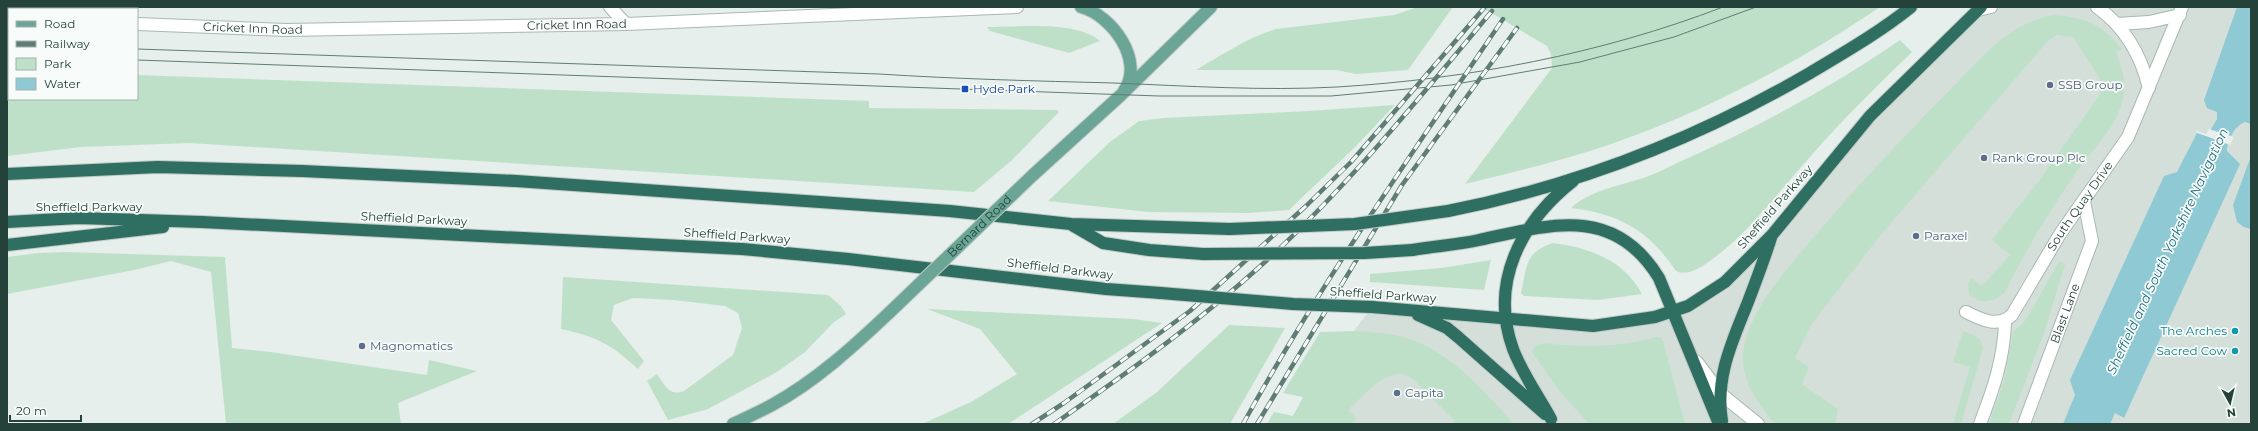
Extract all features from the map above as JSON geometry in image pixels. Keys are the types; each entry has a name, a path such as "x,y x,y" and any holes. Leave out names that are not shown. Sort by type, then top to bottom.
{"highway":[{"path":"7,174 158,167 310,171 516,181 950,211 1071,224 1230,228 1355,224 1448,211 1530,192 1585,175 1656,149 1768,96 1851,49 1911,7"},
{"name":"Sheffield Parkway","path":"7,222 79,218 202,222 742,249 848,258 1106,289 1286,303 1372,307 1506,320 1593,326 1655,317 1674,311 1705,296 1725,282 1772,235 1870,116 1980,9"},
{"path":"1553,422 1513,350 1506,320 1504,293 1507,277 1516,248 1553,199 1573,182 1585,175"},
{"path":"7,245 202,222"},
{"path":"1071,224 1103,243 1149,250 1203,254 1365,253 1412,250 1476,240 1541,226 1583,225 1615,235 1633,248 1652,268 1674,311 1719,424"},
{"path":"1723,424 1721,394 1723,375 1734,332 1748,303 1772,235"},
{"path":"1394,309 1419,316 1446,328 1469,345 1553,422"}],"main road":[{"path":"1081,7 1094,12 1110,24 1117,32 1126,48 1129,74 1128,84 1121,95"},
{"name":"Bernard Road","path":"733,424 772,405 811,379 851,348 1033,175 1121,95 1211,7"}],"street":[{"path":"610,7 626,24"},
{"name":"Cricket Inn Road","path":"143,24 286,30 626,24 1017,7"},
{"path":"1980,9 1991,7"},
{"path":"2097,7 2126,34 2136,51 2149,88"},
{"name":"South Quay Drive","path":"2117,24 2149,22 2181,11"},
{"name":"South Quay Drive","path":"2004,322 2017,308 2060,234 2128,137 2181,11"},
{"name":"Blast Lane","path":"2024,424 2092,242 2084,201"},
{"path":"1966,312 1982,319 2004,322 2004,339 1999,370 1980,424"},
{"path":"1688,347 1702,371 1721,394 1758,424"}],"shaded area":[{"path":"1981,7 2251,7 2251,424 1288,424 1304,397 1372,307 1532,322 1646,319 1725,282 1870,116"}],"green space":[{"path":"1418,7 1453,7 1408,70 1356,74 1336,70 1196,70 1245,42 1276,29 1394,15"},
{"path":"1481,7 1880,7 1818,47 1785,66 1717,101 1682,116 1614,143 1577,155 1465,184 1552,68 1551,54 1547,46"},
{"path":"2053,15 2074,18 2092,23 2108,33 2122,49 2116,52 2124,82 2122,104 2111,127 2057,200 2005,292 1996,299 1987,301 1978,300 1969,295 1968,284 1971,278 1982,286 2010,255 1992,240 2038,182 2105,87 2073,37 2056,35 2046,43 1879,237 1811,325 1795,358 1809,367 1802,384 1838,409 1835,424 1775,424 1752,392 1743,364 1743,354 1753,320 1772,288 1796,257 1840,206 1990,49 2005,37 2026,24 2043,17"},
{"path":"987,27 1062,27 1090,34 1100,41 1069,53 990,31"},
{"path":"1900,40 1912,52 1835,130 1798,170 1751,225 1725,249 1699,268 1690,272 1680,273 1676,271 1655,245 1631,226 1604,215 1571,208 1586,197 1652,175 1770,118 1823,89"},
{"path":"7,64 8,100 138,100 138,75 869,101 869,108 1057,110 1059,112 1011,161 974,192 190,143 81,147 7,156"},
{"path":"1395,105 1354,148 1289,210 1248,213 1148,212 1048,201 1110,142 1139,121 1164,118"},
{"path":"1553,243 1593,252 1616,264 1635,282 1642,294 1598,300 1524,296 1521,293 1526,268 1529,261 1537,251"},
{"path":"65,252 225,257 232,348 271,352 427,375 429,360 477,371 398,403 401,424 226,424 211,272 171,261 134,270 7,294 7,257 39,253"},
{"path":"1491,260 1484,290 1370,282 1370,274 1441,268"},
{"path":"2059,261 2065,264 2044,333 2009,424 1989,424 2004,381 2013,332 2024,322"},
{"path":"563,277 828,295 841,306 846,314 834,322 805,352 777,372 708,409 668,420 647,381 657,374 665,386 671,391 684,391 733,355 742,328 738,313 725,306 673,300 633,298 614,305 611,320 644,361 638,369 611,347 584,335 561,329"},
{"path":"927,309 1133,319 1162,323 1008,424 922,424 971,402 1017,374 980,329"},
{"path":"1229,325 1285,328 1230,424 1113,424 1157,392"},
{"path":"1352,331 1396,335 1410,339 1440,354 1467,375 1514,424 1451,424 1455,421 1415,381 1406,375 1397,374 1388,376 1380,381 1348,410 1356,418 1351,424 1267,424 1274,412 1293,416 1303,397 1283,393 1320,332"},
{"path":"1963,331 1979,338 1983,348 1961,424 1953,424 1970,367 1953,362"},
{"path":"1661,337 1663,341 1685,424 1589,424 1560,392 1532,352 1536,345 1545,343 1574,346 1601,346 1629,343"}],"water":[{"name":"Sheffield and South Yorkshire Navigation","path":"2237,7 2251,7 2251,124 2245,122 2238,126 2230,138 2227,147 2227,151 2240,164 2124,418 2115,413 2110,424 2063,424 2075,395 2070,380 2164,176 2177,172 2197,133 2207,136 2217,119 2217,112 2207,108 2204,100"},
{"path":"2251,156 2251,229 2244,227 2237,222 2233,205"}],"pier":[{"path":"2209,129 2234,137 2230,145 2195,132 2197,131 2206,134"}],"tram line":[{"path":"138,49 879,74 967,79 1226,88 1309,88 1337,87 1435,78 1533,62 1630,38 1677,24 1723,7"},
{"path":"138,60 1159,96 1331,96 1451,85 1580,62 1674,37 1756,7"}],"railway":[{"path":"1032,424 1064,403 1190,311 1306,206 1351,162 1484,8"},
{"path":"1054,424 1136,366 1215,305 1297,232 1383,140 1492,11"},
{"path":"1243,424 1303,320 1335,269 1503,19"},
{"path":"1257,424 1402,185 1517,28"}],"place":[{"name":"SSB Group","path":"2050,85"},
{"name":"Hyde Park","path":"965,89"},
{"name":"Rank Group Plc","path":"1984,158"},
{"name":"Paraxel","path":"1916,236"},
{"name":"The Arches","path":"2235,331"},
{"name":"Magnomatics","path":"362,346"},
{"name":"Sacred Cow","path":"2235,351"},
{"name":"Capita","path":"1397,393"}]}
